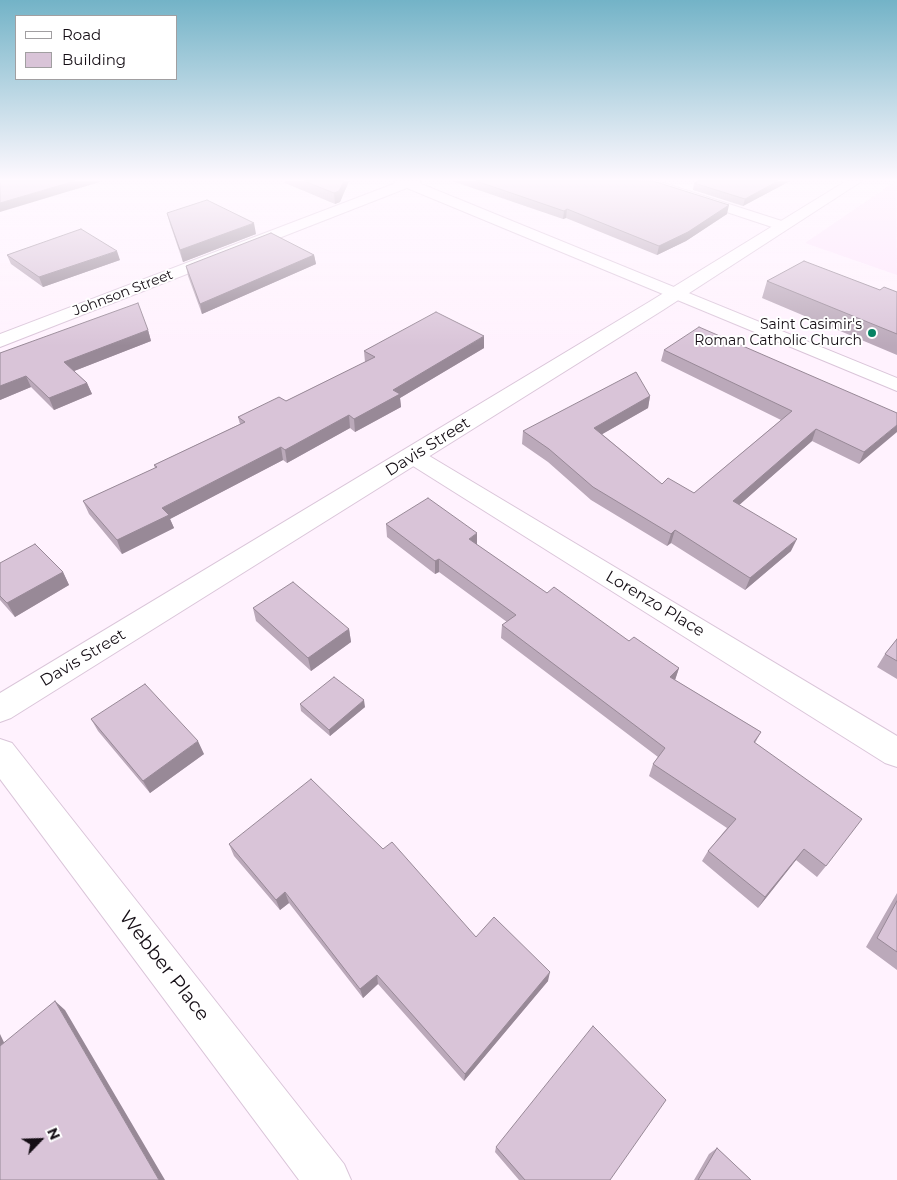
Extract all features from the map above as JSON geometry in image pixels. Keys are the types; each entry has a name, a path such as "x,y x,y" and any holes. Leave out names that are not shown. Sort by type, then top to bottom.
{"street":[{"name":"Johnson Street","path":"0,341 267,236"},
{"path":"538,236 897,385"},
{"name":"Davis Street","path":"0,709 767,236"},
{"name":"Lorenzo Place","path":"413,456 897,752"},
{"name":"Webber Place","path":"0,752 328,1180"}],"shaded area":[{"path":"815,236 897,236 897,275 805,243"}],"building":[{"path":"61,236 93,236 117,251 39,277 7,255"},
{"path":"175,236 218,236 180,250"},
{"path":"263,236 277,236 314,255 200,304 186,266"},
{"path":"634,236 680,236 659,246"},
{"path":"804,261 880,290 884,287 897,292 897,334 767,281"},
{"path":"138,303 148,330 64,362 87,383 49,398 26,376 0,386 0,353"},
{"path":"436,312 484,336 393,390 400,394 354,419 349,415 285,450 281,447 162,508 169,515 117,540 83,501 157,467 154,465 245,422 238,417 279,397 286,401 375,357 364,351"},
{"path":"699,327 897,413 897,425 864,452 816,429 733,501 797,539 750,578 675,530 671,534 593,487 549,449 523,431 636,372 650,396 594,428 662,484 668,478 694,493 792,411 664,350"},
{"path":"428,498 477,533 469,539 547,593 554,587 629,641 634,637 679,668 670,677 761,732 754,742 862,819 826,866 804,849 765,897 708,851 736,819 653,764 665,748 502,625 516,615 439,559 435,561 386,524"},
{"path":"35,544 63,572 7,603 0,596 0,563"},
{"path":"293,582 349,629 308,658 253,608"},
{"path":"897,639 897,661 885,654"},
{"path":"334,677 364,700 329,730 300,704"},
{"path":"145,684 198,741 143,781 91,719"},
{"path":"311,779 383,849 392,842 476,937 494,917 550,972 465,1074 377,975 360,989 285,892 276,900 229,844"},
{"path":"897,901 897,952 877,938"},
{"path":"55,1001 159,1180 0,1180 0,1046"},
{"path":"593,1026 666,1100 610,1180 525,1180 496,1147"},
{"path":"717,1148 751,1180 698,1180"}],"place":[{"name":"Saint Casimir's Roman Catholic Church","path":"872,333"}]}
